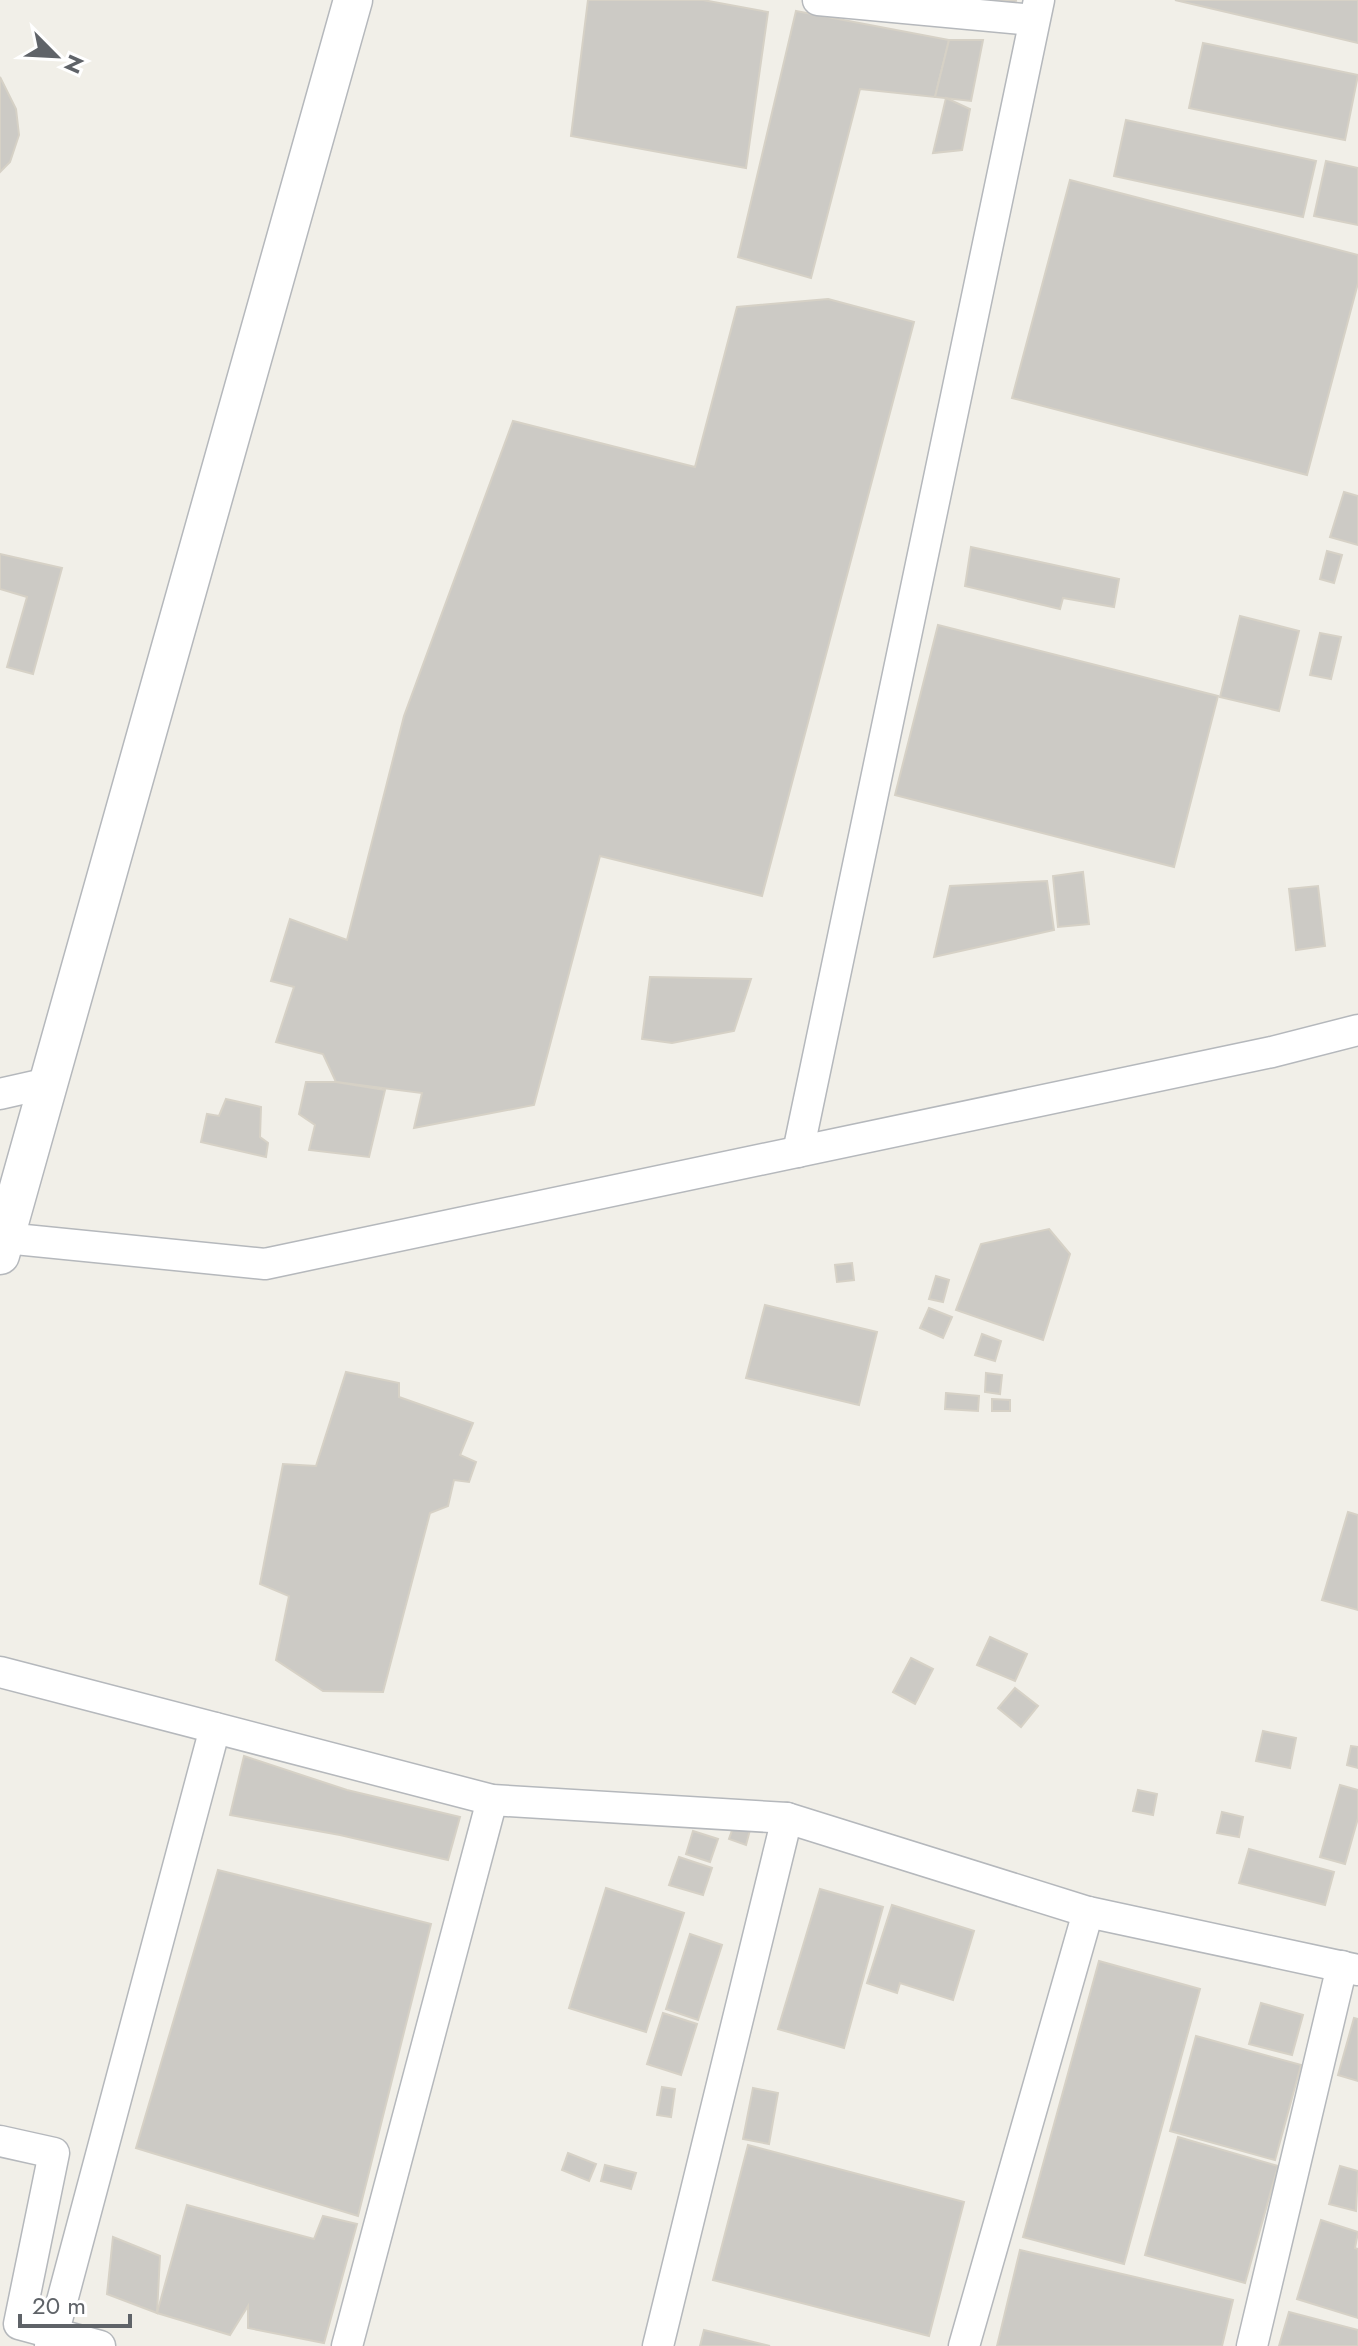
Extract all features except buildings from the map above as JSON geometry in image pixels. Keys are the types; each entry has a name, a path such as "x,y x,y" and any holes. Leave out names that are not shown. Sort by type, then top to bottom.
{"street":[{"path":"353,0 2,1242 265,1264 1256,1055 1358,1030"},
{"path":"798,1152 1036,10 818,0"},
{"path":"0,1094 48,1083"},
{"path":"0,1672 492,1800 787,1818 1088,1912 1350,1968 1252,2346"},
{"path":"52,2340 215,1728"},
{"path":"347,2346 492,1800"},
{"path":"658,2346 787,1818"},
{"path":"964,2346 1088,1912"},
{"path":"0,2141 54,2153 19,2324 52,2340 100,2346"}]}
